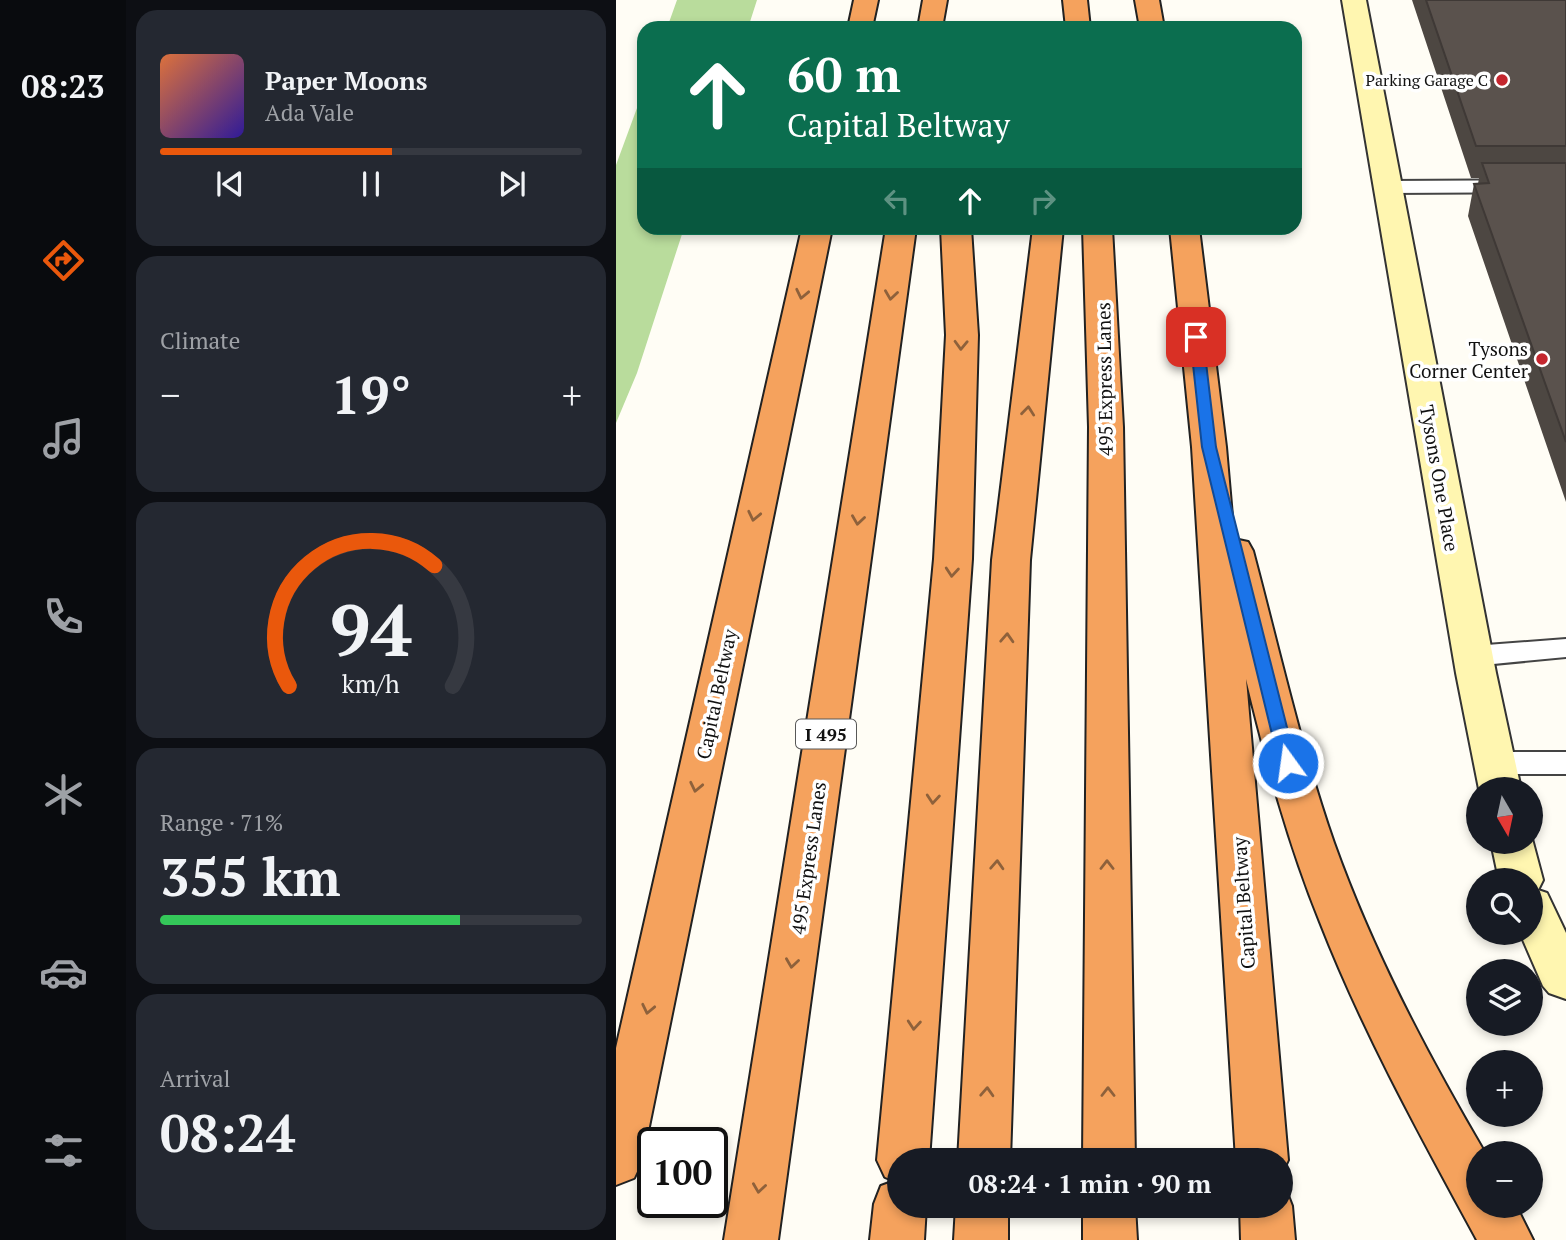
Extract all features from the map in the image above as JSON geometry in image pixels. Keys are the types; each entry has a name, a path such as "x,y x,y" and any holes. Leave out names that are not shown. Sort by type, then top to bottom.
{"highway":[{"path":"931,21 934,0"},
{"path":"944,0 945,21"},
{"path":"1068,21 1070,0"},
{"path":"1075,0 1077,21"},
{"path":"1147,0 1151,21"},
{"name":"Capital Beltway","path":"616,1161 815,235"},
{"name":"495 Express Lanes","path":"751,1240 900,235"},
{"path":"904,1148 953,559 962,335 956,235"},
{"path":"985,1148 1011,560 1047,235"},
{"name":"495 Express Lanes","path":"1097,235 1106,427 1109,1148"},
{"name":"Capital Beltway","path":"1185,235 1209,447 1261,1148"},
{"path":"1209,447 1288,763 1326,882 1373,992 1432,1109 1466,1169"},
{"path":"897,1240 899,1218"},
{"path":"981,1240 982,1218"},
{"path":"1110,1218 1110,1240"},
{"path":"1267,1218 1268,1240"},
{"path":"1494,1218 1506,1240"}],"street":[{"name":"Tysons One Place","path":"1354,0 1472,656 1497,776"},
{"path":"1543,933 1560,972 1566,979"}],"lane":[{"path":"1388,187 1566,186"},
{"path":"1472,656 1566,648"},
{"path":"1497,776 1566,763"}],"green space":[{"path":"677,0 757,0 750,21 670,21"},
{"path":"637,108 637,235 682,235 637,373 616,423 616,165"}],"building":[{"name":"Parking Garage C","path":"1426,0 1566,0 1566,146 1476,146"},
{"name":"Tysons Corner Center","path":"1482,163 1566,163 1566,442 1474,184 1489,183"}],"place":[{"name":"Parking Garage C","path":"1502,80"},
{"name":"Tysons Corner Center","path":"1542,359"}],"route":[{"path":"1196,337 1209,447 1288,763"}]}
